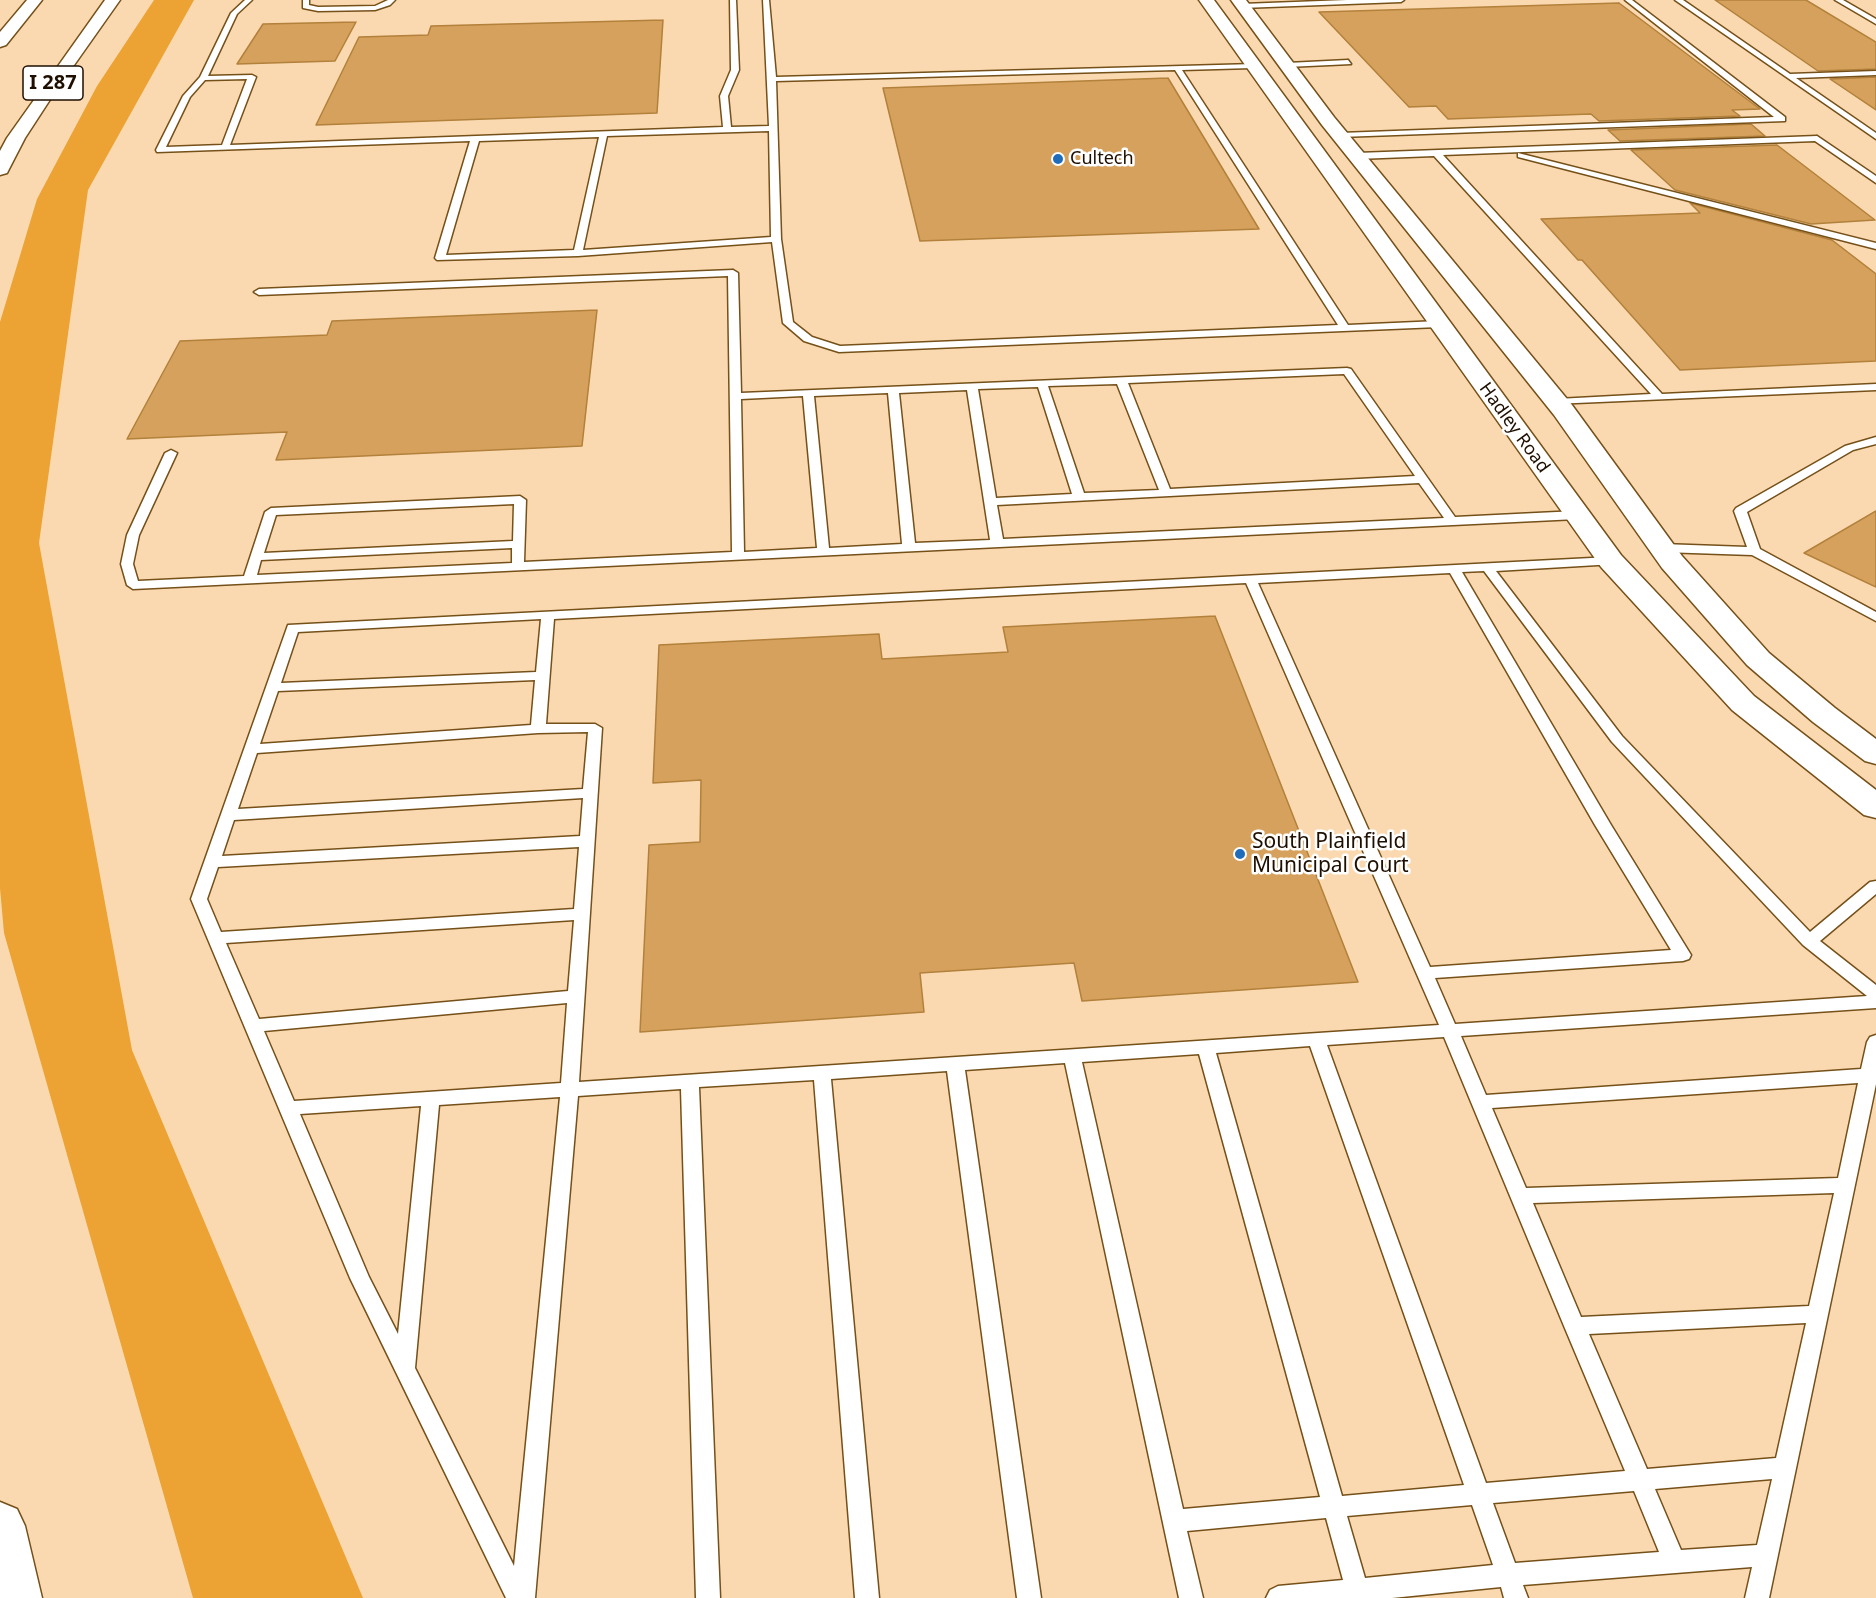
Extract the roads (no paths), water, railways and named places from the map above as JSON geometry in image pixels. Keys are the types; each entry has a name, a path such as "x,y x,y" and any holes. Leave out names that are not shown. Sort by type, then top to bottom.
{"main road":[{"path":"0,42 35,0"},
{"name":"I 287","path":"0,169 16,138 45,94 113,0"},
{"name":"Hadley Road","path":"1206,0 1611,561 1743,703 1876,807"},
{"path":"1240,3 1340,135 1557,402 1667,555 1758,659 1824,715 1876,754"},
{"path":"1611,561 1667,555"},
{"path":"0,1526 16,1598"}],"lane":[{"path":"249,0 234,13 203,78 187,96 160,150 773,128"},
{"path":"306,0 305,7 318,9 375,8 388,4 392,0"},
{"path":"727,130 724,96 735,70 733,0"},
{"path":"766,0 772,79 776,239 788,323 808,339 839,349 1439,324"},
{"path":"1240,3 1401,0"},
{"path":"1340,135 1782,119 1628,0"},
{"path":"1678,0 1876,137"},
{"path":"1838,0 1876,22"},
{"path":"1287,65 1348,62"},
{"path":"772,79 1252,66"},
{"path":"1179,69 1346,328"},
{"path":"1789,76 1876,73"},
{"path":"203,78 252,76 225,148"},
{"path":"578,253 603,135"},
{"path":"1357,156 1817,138 1876,180"},
{"path":"475,140 440,258 578,253 776,239"},
{"path":"1504,151 1876,246"},
{"path":"1436,153 1659,397"},
{"path":"259,292 733,273 738,555"},
{"path":"735,396 1347,371 1452,521"},
{"path":"1121,380 1166,493"},
{"path":"1042,383 1079,497"},
{"path":"972,386 997,543"},
{"path":"1557,402 1876,387"},
{"path":"892,389 909,547"},
{"path":"808,393 822,551"},
{"path":"1755,551 1740,511 1849,448 1876,441"},
{"path":"171,453 133,535 127,564 133,585 1577,515"},
{"path":"991,502 1424,479"},
{"path":"249,579 270,512 520,500 518,566"},
{"path":"256,557 519,544"},
{"path":"1667,555 1755,551 1876,617"},
{"path":"518,1598 360,1278 199,899 293,627 1611,561"},
{"path":"1486,567 1617,739 1809,941 1876,994"},
{"path":"1424,973 1683,954 1603,825 1454,569"},
{"path":"1250,579 1450,1031 1675,1562"},
{"path":"538,729 548,615"},
{"path":"273,687 543,676"},
{"path":"251,749 538,729 595,729 570,1089 523,1598"},
{"path":"228,815 590,793"},
{"path":"211,862 587,841"},
{"path":"1809,941 1876,886"},
{"path":"216,938 582,914"},
{"path":"253,1026 576,996"},
{"path":"288,1108 1876,1002"},
{"path":"1316,1040 1516,1598"},
{"path":"1757,1598 1876,1042"},
{"path":"1206,1047 1358,1594"},
{"path":"1072,1056 1191,1598"},
{"path":"955,1064 1029,1598"},
{"path":"822,1074 867,1598"},
{"path":"1480,1102 1869,1075"},
{"path":"690,1082 708,1598"},
{"path":"405,1368 431,1099"},
{"path":"1519,1196 1845,1185"},
{"path":"1574,1326 1819,1314"},
{"path":"1174,1521 1786,1467"},
{"path":"1278,1598 1358,1594 1508,1575 1767,1555"}],"place":[{"name":"Cultech","path":"1058,159"},
{"name":"South Plainfield Municipal Court","path":"1240,854"}]}
